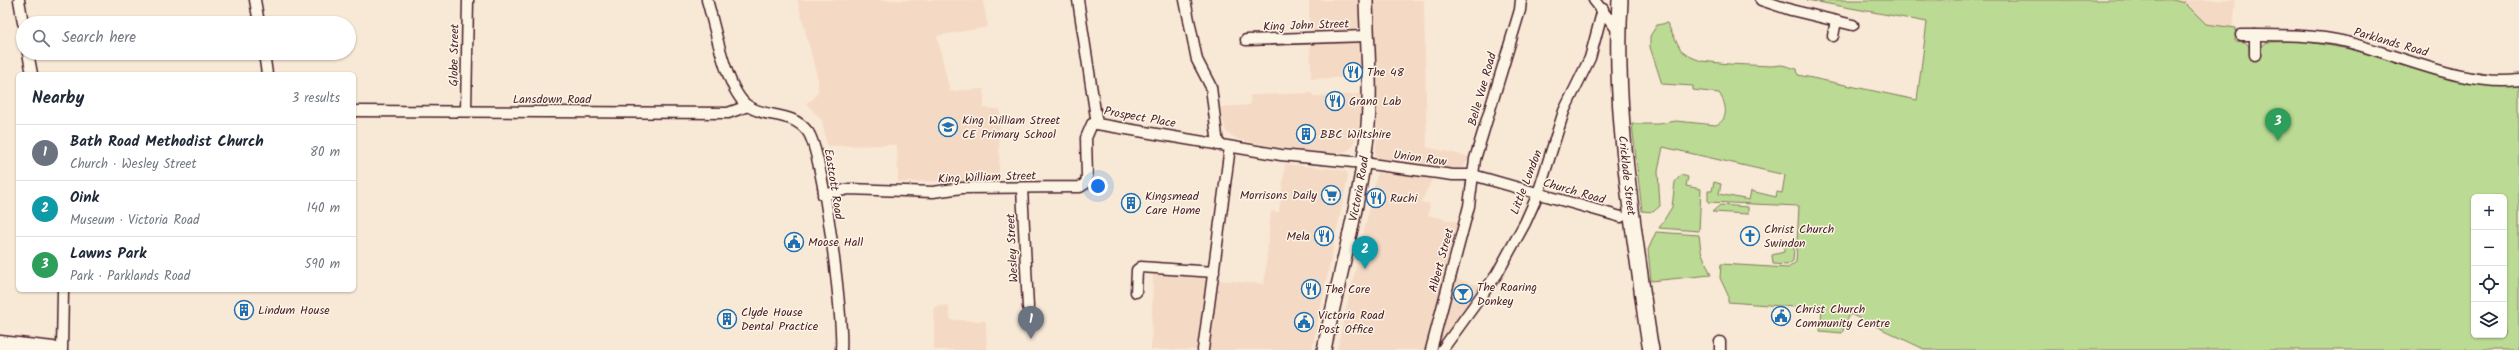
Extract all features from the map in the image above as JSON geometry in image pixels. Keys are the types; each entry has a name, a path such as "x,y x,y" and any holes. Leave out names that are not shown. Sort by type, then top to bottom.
{"main road":[{"name":"Cricklade Street","path":"1620,0 1619,93 1625,167 1652,350"},
{"path":"0,344 53,350"}],"street":[{"path":"19,0 22,16"},
{"path":"255,0 258,16"},
{"name":"Globe Street","path":"466,111 468,0"},
{"path":"707,0 730,80 741,99 748,106"},
{"name":"Prospect Place","path":"1078,0 1097,124 1281,155 1363,163"},
{"path":"1185,0 1197,60 1211,87 1218,145"},
{"name":"Victoria Road","path":"1324,350 1363,163 1369,120 1366,0"},
{"name":"Belle Vue Road","path":"1473,175 1503,61 1521,5 1528,0"},
{"path":"1594,0 1603,9 1619,32"},
{"path":"1761,0 1792,10 1853,25"},
{"name":"Little London","path":"1442,350 1496,274 1525,223 1538,194 1564,111 1590,58 1603,9"},
{"path":"1833,36 1836,21"},
{"name":"Parklands Road","path":"2241,35 2298,36 2345,42 2453,73 2495,80 2519,80"},
{"path":"2255,35 2255,55"},
{"name":"King John Street","path":"1246,40 1367,36"},
{"path":"29,60 32,72"},
{"path":"265,60 267,72"},
{"name":"Lansdown Road","path":"356,111 728,113 748,106"},
{"name":"Eastcott Road","path":"748,106 789,117 807,130 816,149 842,319 841,350"},
{"name":"King William Street","path":"823,195 849,189 933,192 962,188 1078,188 1084,186 1087,176 1087,132 1090,126 1097,124"},
{"path":"1203,350 1230,147"},
{"name":"Union Row","path":"1363,163 1448,175 1473,175"},
{"name":"Church Road","path":"1473,175 1622,217"},
{"name":"Albert Street","path":"1431,350 1466,218 1473,175"},
{"name":"Wesley Street","path":"1022,188 1028,308"},
{"path":"1136,292 1137,270 1141,267 1214,272"},
{"path":"62,350 63,292"}],"shaded area":[{"path":"797,0 983,0 988,27 937,36 950,91 984,89 984,108 1000,109 999,180 898,182 897,145 827,146 822,121 806,103 813,99 818,92 818,80"},
{"path":"1309,0 1359,0 1361,30 1309,32"},
{"path":"1373,0 1424,0 1427,147 1470,157 1463,167 1454,170 1375,160 1377,127"},
{"path":"2174,0 2236,0 2233,28 2206,24 2185,3"},
{"path":"1361,41 1363,77 1311,79 1310,43"},
{"path":"1312,93 1313,96 1362,94 1359,126 1353,146 1349,150 1335,154 1275,147 1237,139 1226,132 1220,107 1250,105 1250,95"},
{"path":"1285,164 1343,170 1347,172 1348,177 1312,350 1151,350 1153,274 1264,284 1271,211 1279,212"},
{"path":"1378,169 1431,176 1432,180 1421,202 1430,204 1428,215 1458,222 1427,350 1337,350"},
{"path":"1451,278 1482,286 1441,349 1434,345"},
{"path":"948,305 951,320 986,321 987,350 934,350 934,307"}],"green space":[{"path":"1807,0 2174,0 2185,3 2206,24 2236,28 2235,41 2245,42 2249,46 2250,57 2259,57 2261,47 2267,42 2302,41 2355,50 2436,75 2472,81 2519,84 2519,350 1926,350 1850,314 1842,333 1820,331 1822,309 1728,302 1728,295 1720,278 1721,264 1788,268 1796,262 1799,206 1708,202 1708,191 1712,191 1714,182 1721,184 1719,194 1749,200 1751,191 1776,197 1777,192 1782,193 1785,175 1663,147 1658,171 1660,206 1653,212 1642,211 1632,124 1659,124 1676,121 1716,125 1725,115 1725,106 1719,93 1693,90 1693,86 1662,84 1650,47 1650,36 1657,25 1667,23 1681,50 1691,57 1701,61 1729,64 1771,66 1782,65 1797,69 1798,75 1917,100 1927,22"},
{"path":"1681,175 1688,177 1686,186 1701,189 1699,231 1659,228 1672,207 1675,182"},
{"path":"1720,205 1748,207 1748,214 1712,212"},
{"path":"1656,232 1699,235 1701,251 1711,275 1651,281 1648,250"},
{"path":"1784,245 1794,247 1793,261 1787,265 1773,264 1772,255 1784,252"}],"place":[{"name":"The 48","path":"1353,72"},
{"name":"Grano Lab","path":"1335,101"},
{"name":"King William Street CE Primary School","path":"948,127"},
{"name":"BBC Wiltshire","path":"1306,134"},
{"name":"Lawns Park","path":"2278,141"},
{"name":"Morrisons Daily","path":"1331,195"},
{"name":"Ruchi","path":"1376,198"},
{"name":"Kingsmead Care Home","path":"1131,203"},
{"name":"Mela","path":"1324,236"},
{"name":"Christ Church Swindon","path":"1750,236"},
{"name":"Moose Hall","path":"794,242"},
{"name":"Oink","path":"1365,269"},
{"name":"The Core","path":"1311,289"},
{"name":"The Roaring Donkey","path":"1463,294"},
{"name":"Lindum House","path":"244,310"},
{"name":"Christ Church Community Centre","path":"1781,316"},
{"name":"Clyde House Dental Practice","path":"727,319"},
{"name":"Victoria Road Post Office","path":"1304,322"},
{"name":"Bath Road Methodist Church","path":"1031,339"}]}
